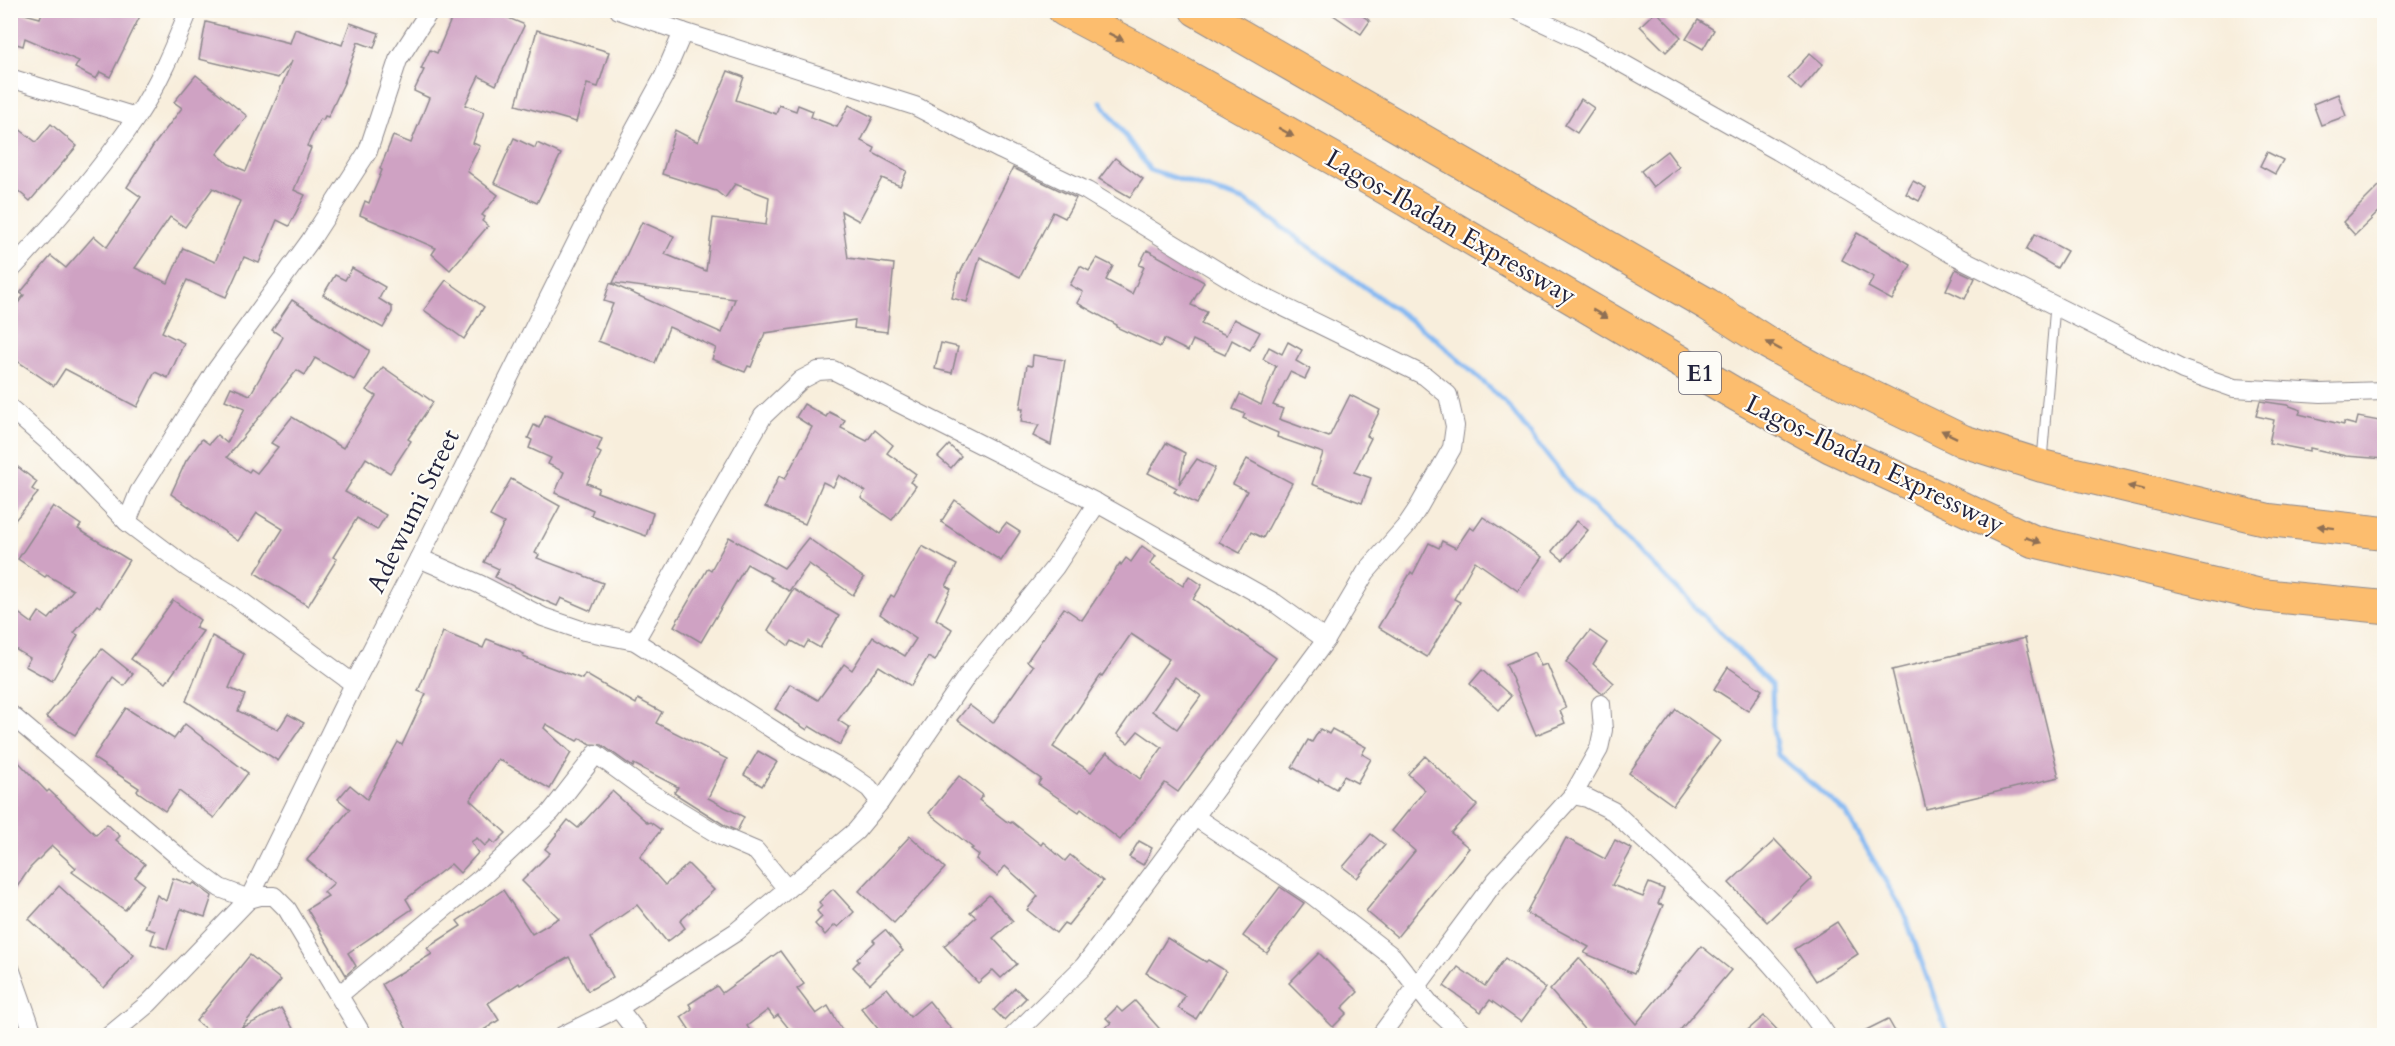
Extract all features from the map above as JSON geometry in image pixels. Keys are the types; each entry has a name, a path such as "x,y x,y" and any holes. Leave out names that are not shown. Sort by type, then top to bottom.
{"highway":[{"name":"Lagos-Ibadan Expressway","path":"1064,10 1365,176 1737,395 1820,441 2033,542 2261,595 2385,607"},
{"name":"E1","path":"1196,10 1707,304 1768,343 1819,371 1963,441 2042,466 2269,520 2385,533"}],"street":[{"path":"10,271 51,228 136,117 168,60 189,10"},
{"path":"127,522 139,492 214,373 310,241 368,151 398,60 430,10"},
{"path":"619,10 915,106 1087,191 1249,290 1425,376 1448,395 1455,426 1452,448 1406,526 1366,572 1326,640 1084,966 1013,1035"},
{"path":"1516,10 1581,40 1778,151 1950,253 2183,370 2234,388 2321,393 2385,391"},
{"name":"Adewumi Street","path":"109,1035 149,1004 249,899 513,365 612,171 664,76 683,32"},
{"path":"10,78 136,117"},
{"path":"635,641 763,416 801,380 818,371 833,370 1096,503 1275,603 1326,640"},
{"path":"10,408 52,445 127,522 188,568 233,595 354,684"},
{"path":"562,1035 618,1008 736,933 856,831 880,802 969,673 1055,567 1096,503"},
{"path":"419,558 479,584 543,617 584,631 635,641 789,740 846,772 869,788 880,802"},
{"path":"1380,1035 1419,987 1496,880 1573,795 1599,749 1603,730 1601,704"},
{"path":"10,714 186,863 219,888 249,899 274,896 287,909 363,1035"},
{"path":"339,995 481,878 543,819 596,754 666,803 721,836 756,851 787,889"},
{"path":"1573,795 1587,798 1613,811 1756,946 1807,1006 1827,1035"},
{"path":"1195,817 1329,908 1393,957 1431,1005 1465,1035"},
{"path":"10,968 19,987 34,1035"},
{"path":"618,1008 640,1035"}],"lane":[{"path":"2042,466 2055,306"}],"building":[{"path":"10,10 40,18 43,10 143,10 110,77 100,72 96,79 75,68 79,61 25,38 23,46 10,42"},
{"path":"455,10 489,10 524,26 496,85 479,76 465,105 484,112 473,143 480,146 467,171 498,195 482,215 485,217 482,221 488,226 450,270 432,254 436,248 360,215 365,201 369,203 393,136 411,143 429,98 414,91 424,70 421,69 430,50 437,53"},
{"path":"1326,10 1354,10 1370,21 1361,34"},
{"path":"1656,11 1681,37 1666,52 1640,26"},
{"path":"1698,20 1714,30 1703,49 1686,39"},
{"path":"206,22 290,43 295,29 342,45 350,23 379,33 374,48 358,42 344,83 328,117 320,119 307,146 311,148 294,190 305,195 289,226 277,220 259,263 244,257 226,297 187,280 162,332 184,343 168,378 155,372 137,407 65,369 54,386 10,356 10,314 24,295 20,293 51,256 66,268 94,236 107,247 141,197 127,187 153,146 182,108 174,102 196,75 247,116 217,154 229,164 246,171 292,61 278,78 199,59","holes":["213,188 240,201 215,262 183,248 168,283 135,268 170,217 185,227"]},
{"path":"537,30 609,52 598,87 587,84 576,122 516,105"},
{"path":"1810,53 1823,64 1801,90 1788,78"},
{"path":"728,71 744,77 736,100 776,114 779,105 796,111 798,105 813,111 811,117 837,127 849,105 873,117 861,141 875,148 873,153 907,171 900,186 882,178 859,221 841,211 848,258 894,264 887,332 854,328 855,320 765,333 751,367 748,366 745,372 712,359 716,348 669,327 655,363 598,341 613,304 604,301 610,283 722,333 735,299 613,283 642,222 674,236 665,254 706,271 713,218 766,225 769,197 735,184 725,198 716,191 662,174 675,130 698,142"},
{"path":"2338,94 2346,116 2321,125 2313,104"},
{"path":"1581,99 1594,108 1577,133 1565,125"},
{"path":"10,122 36,142 51,124 77,146 30,201 10,184"},
{"path":"514,138 535,148 537,143 561,154 537,203 494,183"},
{"path":"1667,151 1679,167 1653,187 1641,171"},
{"path":"2267,152 2283,160 2275,174 2260,166"},
{"path":"1115,158 1143,179 1130,197 1099,179"},
{"path":"1013,168 1076,198 1065,218 1053,212 1020,277 980,257 967,302 952,298 958,273"},
{"path":"2385,180 2385,206 2355,235 2343,222"},
{"path":"1913,181 1926,188 1919,201 1906,194"},
{"path":"1857,233 1911,265 1892,300 1868,287 1874,277 1842,260"},
{"path":"2035,234 2067,251 2057,268 2026,250"},
{"path":"1147,250 1204,282 1191,305 1207,312 1201,324 1226,335 1234,319 1260,332 1250,350 1232,340 1225,355 1193,340 1188,351 1164,339 1160,347 1116,327 1117,325 1077,303 1083,292 1070,285 1080,266 1089,271 1097,258 1113,266 1106,280 1132,294 1144,267 1139,265"},
{"path":"352,268 385,287 379,299 392,307 392,312 383,328 323,295 335,275 345,280"},
{"path":"1956,269 1975,278 1965,299 1946,290"},
{"path":"446,280 484,307 464,339 424,310"},
{"path":"292,300 369,352 354,380 315,358 305,375 297,370 227,457 249,472 251,469 257,473 278,447 271,443 292,417 343,448 376,396 366,390 383,367 433,402 408,439 411,441 390,473 366,458 345,492 386,515 377,530 357,518 333,557 337,559 308,606 255,573 283,529 257,513 238,541 171,494 186,461 202,439 209,444 217,435 227,443 245,408 225,400 231,387 250,395 283,337 272,330"},
{"path":"1288,342 1302,350 1296,361 1310,369 1305,379 1290,372 1273,405 1283,409 1279,419 1329,437 1350,395 1380,410 1367,436 1371,438 1354,472 1371,478 1362,503 1312,484 1323,453 1277,437 1278,433 1243,418 1245,414 1233,409 1240,394 1261,405 1276,366 1263,359 1269,347 1282,354"},
{"path":"941,343 958,347 952,373 935,369"},
{"path":"1033,355 1065,360 1051,445 1033,436 1039,425 1021,422 1023,409 1020,409 1027,365 1032,366"},
{"path":"2260,401 2287,405 2301,410 2299,414 2344,425 2344,422 2356,425 2358,417 2385,422 2385,459 2346,456 2310,448 2310,451 2269,443 2274,420 2256,416"},
{"path":"804,404 826,417 829,412 845,420 841,428 867,441 875,430 893,445 887,453 916,474 910,482 916,486 892,520 861,498 865,491 839,475 833,487 823,482 805,524 765,507 779,476 785,479 812,427 796,417"},
{"path":"545,415 602,439 597,451 601,453 587,483 599,488 597,492 653,513 646,536 591,515 593,510 555,493 564,472 548,464 551,458 529,448 532,440 528,438 534,425 539,428"},
{"path":"1166,443 1185,453 1179,484 1197,459 1215,468 1197,504 1174,492 1177,488 1148,473"},
{"path":"949,445 961,456 951,468 938,457"},
{"path":"1247,459 1292,483 1263,538 1251,532 1240,553 1219,542 1247,491 1233,484"},
{"path":"18,467 37,482 32,489 38,493 10,526 10,477"},
{"path":"511,479 560,506 535,553 539,555 537,558 603,583 591,611 561,598 557,606 531,595 495,577 499,569 484,562 504,523 490,516"},
{"path":"955,500 999,532 1006,523 1020,532 1001,561 941,522"},
{"path":"53,506 81,525 78,529 129,560 100,607 97,605 74,633 78,635 52,681 25,666 30,658 10,646 10,607 32,623 39,612 49,619 73,590 47,575 45,577 18,559"},
{"path":"1483,517 1542,557 1518,591 1475,561 1454,599 1460,602 1427,657 1378,627 1411,572 1413,574 1429,543 1439,548 1442,541 1456,548 1470,527 1474,530"},
{"path":"1577,521 1588,530 1563,560 1552,551"},
{"path":"729,537 784,568 808,538 864,578 853,595 809,564 789,591 747,564 701,642 674,626 708,568 711,570"},
{"path":"922,546 957,565 946,586 951,589 936,619 952,629 935,661 928,657 911,686 879,666 838,720 850,728 840,745 809,726 807,730 775,709 790,684 818,700 844,664 852,670 873,637 905,656 916,639 880,614 891,595 894,597"},
{"path":"1142,546 1156,556 1150,564 1183,586 1189,576 1202,585 1193,599 1276,658 1178,792 1165,783 1120,840 1081,809 1079,812 1038,784 1041,779 957,720 969,705 993,723 1033,666 1027,661 1064,608 1082,620 1120,563 1121,565 1126,558 1131,562","holes":["1131,634 1169,659 1117,734 1128,743 1138,731 1162,748 1140,779 1107,752 1091,772 1053,747","1175,677 1201,696 1177,729 1152,711"]},
{"path":"793,589 839,616 820,648 808,641 804,648 792,641 789,646 768,630"},
{"path":"173,600 200,620 195,628 203,631 166,683 131,659"},
{"path":"1590,631 1607,643 1593,664 1614,683 1604,693 1601,693 1566,662"},
{"path":"443,632 483,648 487,639 524,654 523,657 582,679 585,674 636,704 638,699 662,712 656,723 727,759 708,798 744,817 737,831 726,826 674,793 678,787 634,764 633,767 602,745 591,744 580,738 577,741 546,724 544,728 571,753 550,789 498,759 470,800 506,833 495,844 491,840 485,846 477,838 471,842 478,853 460,873 451,864 406,899 412,909 348,953 356,966 346,975 307,909 328,896 324,892 334,883 307,860 350,809 338,799 350,785 367,799 398,742 402,745 426,694 418,691"},
{"path":"212,636 244,654 229,688 245,695 238,711 278,730 288,714 304,723 278,761 186,701"},
{"path":"2025,638 2059,777 1926,809 1892,670"},
{"path":"102,649 133,674 124,686 113,677 75,735 46,717"},
{"path":"1535,652 1541,666 1547,664 1566,708 1560,711 1565,723 1536,735 1506,664"},
{"path":"1728,667 1762,690 1748,711 1714,689"},
{"path":"1482,670 1511,696 1499,710 1470,684"},
{"path":"126,708 174,739 185,724 248,773 214,818 179,791 165,811 137,791 139,788 93,758"},
{"path":"1676,709 1720,741 1673,805 1629,773"},
{"path":"1320,729 1329,734 1332,729 1366,747 1362,754 1371,759 1357,783 1344,776 1336,789 1292,767 1308,740 1312,742"},
{"path":"758,751 777,762 762,786 744,775"},
{"path":"10,753 47,792 49,790 96,835 107,824 120,836 116,840 145,864 135,877 144,884 125,910 72,872 76,868 52,846 30,868 10,897"},
{"path":"1425,756 1477,805 1451,833 1469,848 1397,937 1366,911 1415,851 1392,831 1425,790 1408,774"},
{"path":"959,776 983,795 979,800 1006,821 1012,822 1041,845 1043,842 1065,861 1070,855 1103,881 1068,925 1064,923 1056,933 1027,910 1038,896 1005,866 997,876 976,859 979,855 971,849 973,848 929,813"},
{"path":"612,791 648,823 650,822 661,830 640,857 665,885 688,864 714,890 680,921 685,928 667,942 637,905 591,937 613,977 588,991 569,957 520,985 519,983 488,1003 499,1020 476,1035 410,1035 382,984 432,954 427,948 461,926 457,921 503,890 532,934 559,918 522,881 550,853 545,849 568,820 578,828"},
{"path":"1371,834 1385,845 1357,878 1343,867"},
{"path":"910,836 945,868 894,923 859,891"},
{"path":"1566,838 1605,859 1615,840 1632,849 1612,885 1643,897 1649,883 1664,889 1658,904 1663,905 1634,974 1584,953 1589,947 1526,913"},
{"path":"1775,840 1812,879 1767,922 1729,883"},
{"path":"1139,841 1152,848 1143,865 1129,857"},
{"path":"173,878 192,885 194,883 212,896 205,917 181,909 167,949 151,944 155,931 145,928 157,895 166,901"},
{"path":"59,886 134,955 104,988 29,919"},
{"path":"1280,887 1304,903 1267,953 1243,936"},
{"path":"833,889 854,912 838,927 835,925 825,935 815,924 822,917 817,911 822,906 819,902"},
{"path":"989,895 1013,921 993,938 1017,964 1001,978 993,970 978,983 944,946 976,917 970,912"},
{"path":"1837,922 1858,954 1816,981 1795,949"},
{"path":"885,930 903,951 870,984 853,967 859,961 857,959 875,942 873,940"},
{"path":"1167,938 1206,962 1208,960 1226,971 1196,1019 1178,1008 1185,996 1146,973"},
{"path":"1701,946 1731,970 1676,1035 1589,1035 1550,990 1579,958 1636,1024"},
{"path":"780,951 804,984 797,989 816,1014 828,1006 845,1035 794,1035 778,1015 774,1018 768,1010 747,1026 753,1035 693,1035 681,1017 692,1009 689,1004 717,986 722,993"},
{"path":"1319,953 1358,992 1342,1008 1347,1013 1333,1027 1289,983"},
{"path":"250,955 281,980 240,1029 281,1008 297,1035 213,1035 196,1021"},
{"path":"1505,958 1546,988 1521,1022 1490,1000 1481,1012 1444,986 1458,967 1485,986"},
{"path":"887,988 910,1017 929,1001 956,1035 883,1035 861,1008"},
{"path":"1015,988 1026,998 1004,1020 994,1010"},
{"path":"1135,1001 1165,1035 1097,1035 1111,1023 1106,1018 1117,1007 1122,1012"},
{"path":"1764,1016 1782,1035 1742,1035"},
{"path":"1888,1019 1897,1035 1856,1035"}],"waterway":[{"path":"1101,102 1150,170 1246,201 1435,338 1504,401 1572,487 1772,685 1773,729 1778,755 1846,813 1904,913 1948,1036"}]}
